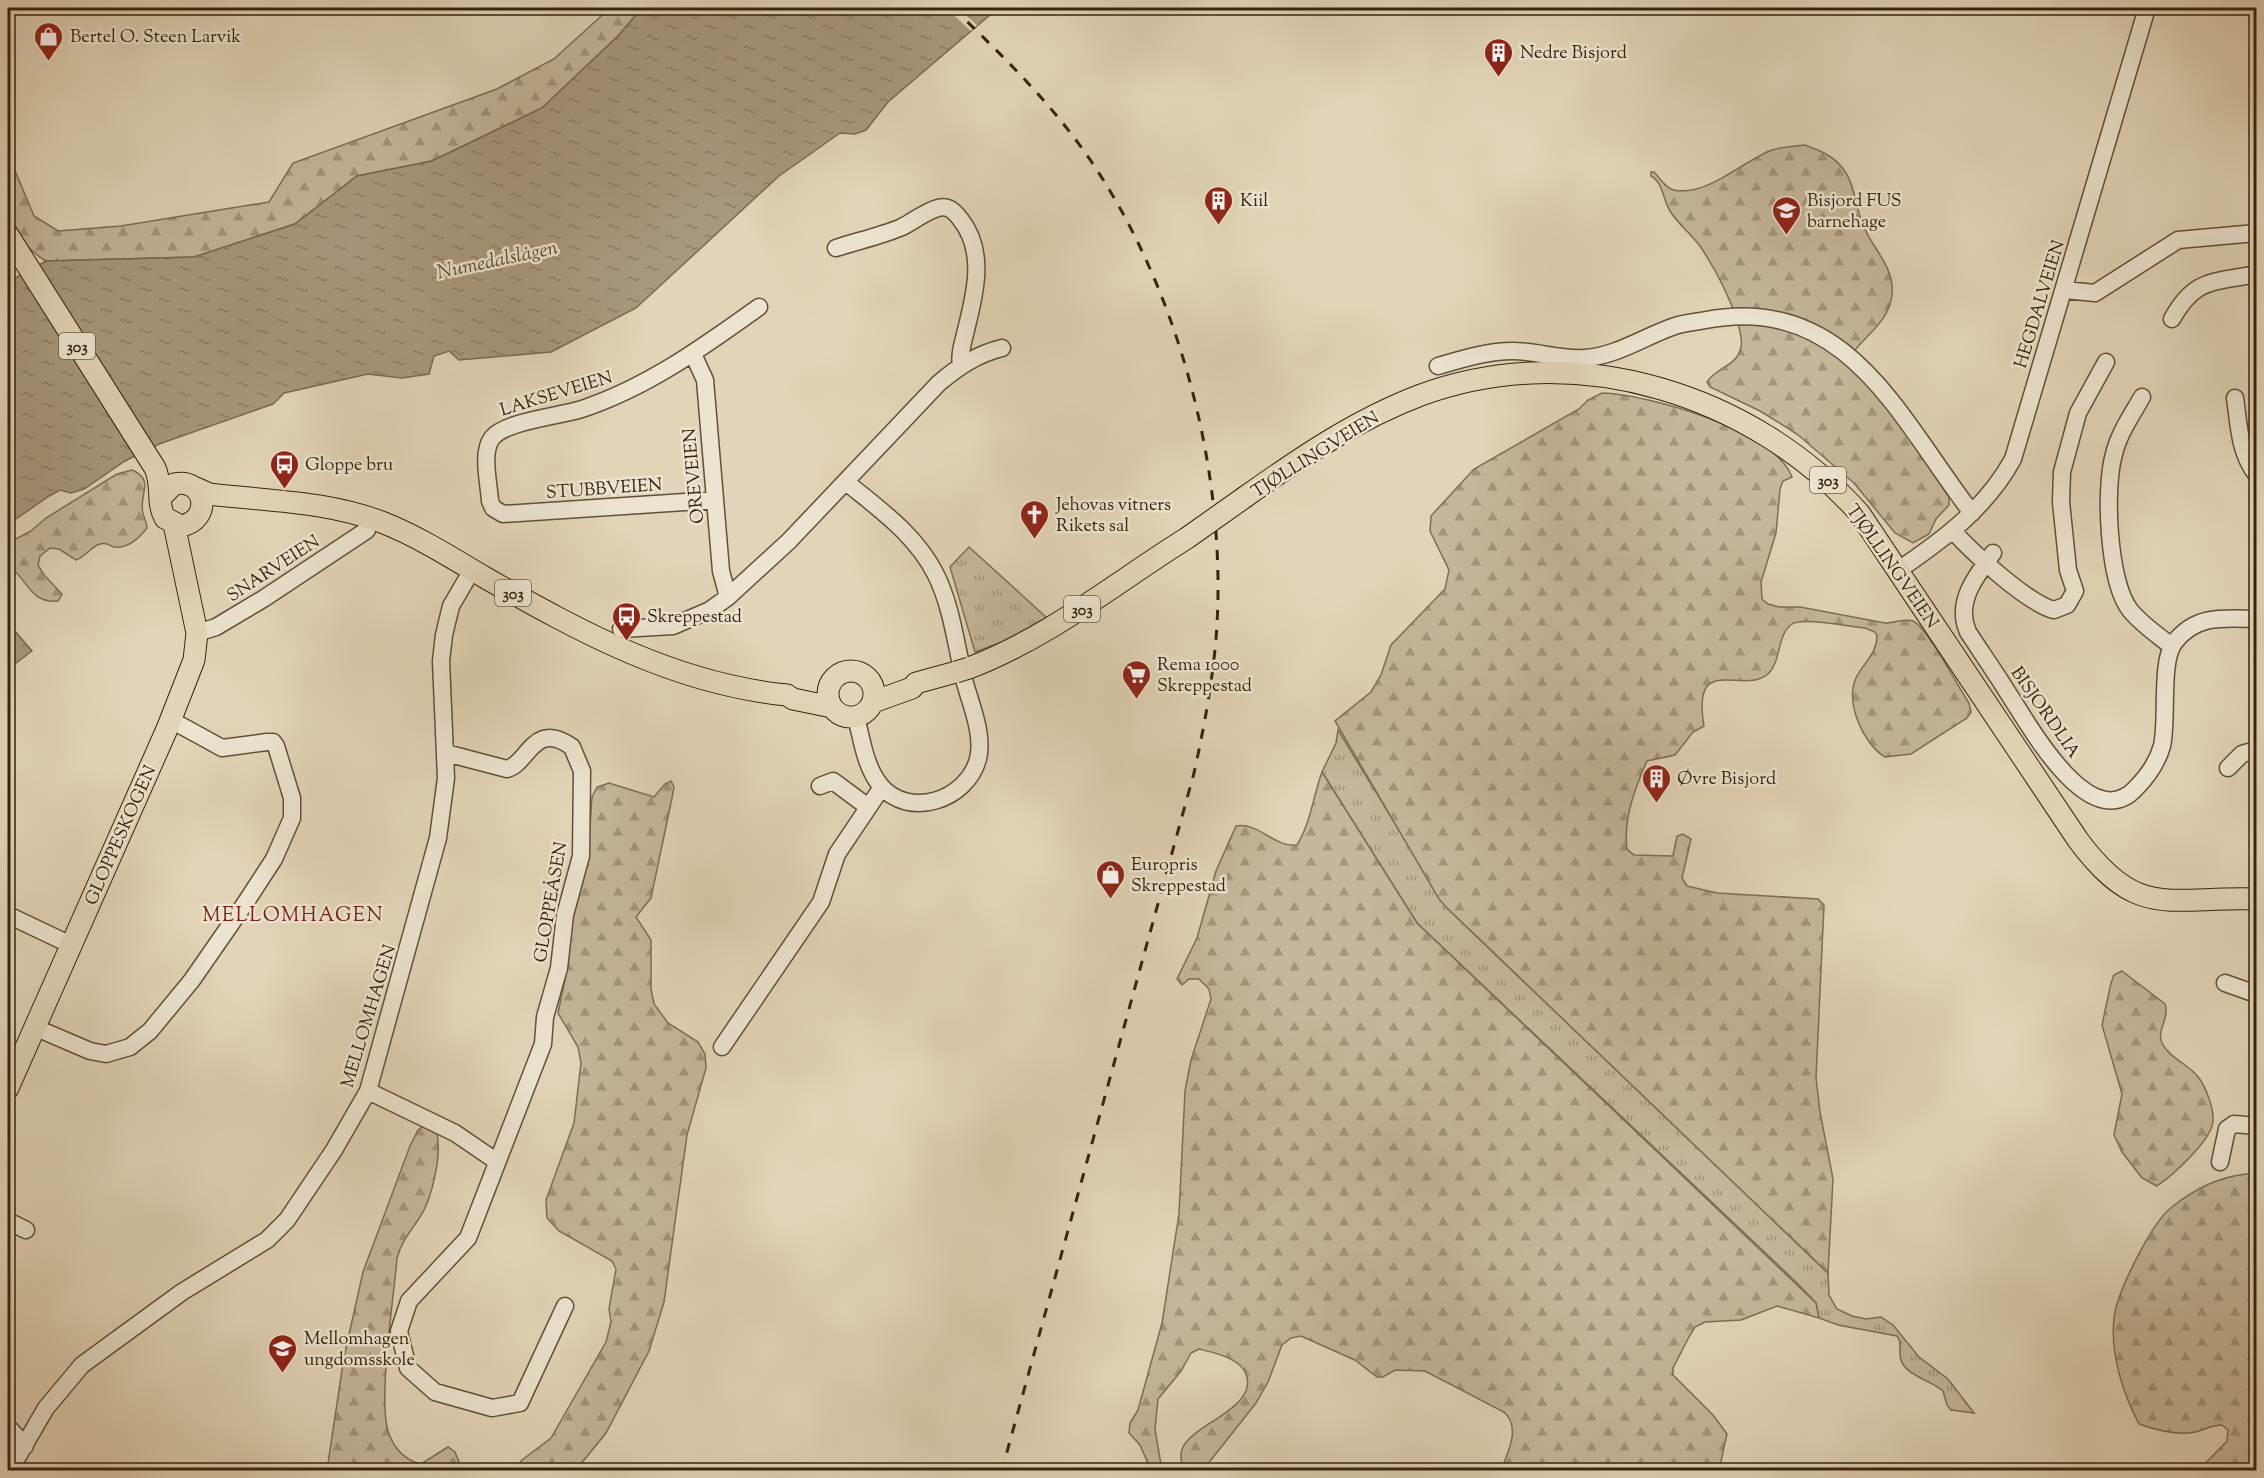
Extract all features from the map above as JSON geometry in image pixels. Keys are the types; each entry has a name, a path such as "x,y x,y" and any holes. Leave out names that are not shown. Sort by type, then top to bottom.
{"main road":[{"name":"303","path":"8,235 136,437 162,470 209,494 311,504 367,517 411,536 592,636 647,661 718,685 787,695 832,707 843,716 856,717 866,712 873,702 912,688 916,683"},
{"name":"TJØLLINGVEIEN","path":"916,683 963,670 1047,630 1341,434 1381,412 1464,382 1507,376 1593,375 1642,384 1694,399 1745,422 1782,444 1842,493 1870,526 1900,569 2054,806 2086,850 2114,880 2138,895 2165,901 2256,899"},
{"path":"162,470 162,513 174,524"},
{"path":"162,496 174,484 191,485 203,502 199,516"},
{"name":"303","path":"174,524 188,524 199,516 239,497"},
{"name":"GLOPPESKOGEN","path":"186,575 188,545 199,516"},
{"name":"GLOPPESKOGEN","path":"8,1088 171,720 194,660 197,633 186,575 180,562 174,524"},
{"name":"303","path":"787,695 832,680 848,671 859,672 867,677 916,683"},
{"path":"867,677 874,687 873,702"},
{"path":"832,680 828,694 832,707"}],"street":[{"name":"HEGDALVEIEN","path":"1900,569 1953,531 1972,513 1990,495 2013,459 2147,8"},
{"path":"836,248 900,228 937,208 952,210 969,231 976,250 973,301 960,354 961,366"},
{"path":"2065,290 2096,293 2178,240 2256,233"},
{"path":"2172,319 2181,302 2194,289 2256,274"},
{"name":"LAKSEVEIEN","path":"497,512 490,501 487,452 489,442 499,431 605,401 636,387 693,354 759,307"},
{"path":"1438,366 1483,354 1514,351 1585,358 1624,348 1676,326 1739,315 1771,316 1823,339 1850,357 1874,379 1910,425 1972,513"},
{"path":"621,629 673,626 710,610 728,597 761,569 939,383 961,366 986,352 1002,348"},
{"name":"OREVEIEN","path":"693,354 705,380 721,571 728,597"},
{"path":"1953,531 2049,608 2062,608 2073,599 2075,591 2068,570 2061,502 2062,472 2078,413 2106,362"},
{"path":"2142,396 2120,438 2110,470 2113,556 2118,587 2130,611 2171,646 2184,632 2200,622 2223,618 2256,619"},
{"path":"2235,398 2242,448 2248,463 2256,474"},
{"path":"846,482 900,526 936,574 946,602 980,742 978,759 973,771 960,788 942,799 914,804 882,787 872,773 856,717"},
{"name":"STUBBVEIEN","path":"497,512 511,514 715,500"},
{"name":"SNARVEIEN","path":"197,633 216,627 263,599 367,530"},
{"name":"BISJORDLIA","path":"1989,558 1967,593 1962,611 1968,632 2054,762 2078,785 2097,797 2107,801 2127,796 2151,771 2157,760 2164,731 2167,661 2171,646"},
{"name":"MELLOMHAGEN","path":"10,1470 46,1408 82,1365 182,1292 267,1240 287,1220 310,1188 368,1091 438,838 444,803 446,753 441,682 444,635 451,606 472,570"},
{"path":"34,1027 98,1053 118,1053 139,1041 192,980 274,859 294,807 273,742 222,748 171,720"},
{"name":"GLOPPEÅSEN","path":"446,753 507,769 516,765 522,755 535,744 549,739 565,742 572,747 582,771 581,856 566,915 559,968 545,1017 543,1044 468,1238 409,1301 399,1331 408,1368 435,1392 492,1408 520,1403 565,1306"},
{"path":"2228,768 2242,754 2256,750"},
{"path":"820,786 833,781 868,807"},
{"path":"722,1047 821,902 837,854 882,787"},
{"path":"8,915 71,945"},
{"path":"2225,983 2256,994"},
{"path":"368,1091 455,1133 496,1161"},
{"path":"2220,1162 2227,1129 2234,1124 2256,1126"},
{"path":"8,1221 26,1230"},
{"path":"8,1427 25,1446"}],"green space":[{"path":"610,8 642,8 618,36 542,108 432,161 357,176 295,224 194,257 46,261 23,240 16,227 9,200 8,154 34,216 58,231 121,226 269,202 293,163 497,89 554,59"},
{"path":"1805,145 1832,158 1845,172 1852,186 1863,225 1890,275 1892,295 1886,313 1852,354 1949,497 1949,505 1936,519 1929,534 1913,543 1895,533 1854,483 1797,434 1760,411 1710,387 1707,382 1711,377 1731,363 1739,354 1741,334 1726,291 1711,264 1700,246 1673,216 1658,182 1651,176 1651,172 1654,172 1671,189 1687,191 1712,183 1772,150"},
{"path":"1602,393 1648,400 1708,418 1761,444 1781,460 1792,477 1783,481 1780,489 1776,533 1761,582 1762,599 1768,604 1779,607 1800,607 1885,623 1913,621 1919,625 1934,645 1969,703 1971,712 1967,718 1911,754 1885,757 1877,751 1863,733 1853,699 1856,678 1875,648 1877,636 1875,632 1865,628 1827,623 1798,622 1787,628 1776,662 1769,673 1759,679 1747,681 1713,682 1705,689 1702,703 1704,726 1693,732 1675,755 1647,761 1628,815 1627,849 1634,855 1673,856 1677,836 1683,834 1691,839 1682,878 1687,886 1717,893 1818,899 1824,905 1816,1078 1833,1179 1828,1273 1446,907 1439,899 1335,721 1371,692 1381,675 1391,645 1445,589 1449,570 1430,531 1431,516 1474,469 1579,409 1588,400"},
{"path":"132,470 139,474 145,483 142,506 147,528 129,544 114,547 100,544 76,560 59,549 50,548 40,556 38,565 62,594 58,601 49,601 35,594 8,565 8,543 31,531 46,518 117,474"},
{"path":"969,547 1047,618 1005,641 975,652 950,567"},
{"path":"1338,730 1446,907 1828,1273 1829,1295 1837,1309 1866,1319 1881,1317 1893,1325 1919,1357 1948,1379 1974,1413 1951,1410 1943,1391 1908,1370 1901,1360 1900,1342 1897,1336 1838,1325 1819,1318 1816,1303 1796,1282 1417,923 1322,772 1336,743"},
{"path":"1322,772 1417,923 1816,1303 1819,1318 1777,1306 1741,1320 1705,1322 1695,1327 1690,1335 1673,1368 1673,1375 1713,1415 1727,1434 1719,1470 1501,1470 1512,1440 1512,1425 1504,1412 1425,1371 1395,1370 1383,1377 1377,1377 1355,1360 1301,1336 1291,1338 1282,1345 1268,1382 1256,1403 1207,1465 1182,1465 1181,1451 1190,1438 1235,1405 1248,1386 1243,1368 1226,1357 1199,1349 1191,1353 1181,1371 1158,1399 1155,1429 1162,1470 1150,1468 1140,1445 1129,1433 1130,1423 1138,1410 1162,1323 1179,1214 1185,1091 1191,1060 1211,999 1209,989 1199,979 1189,979 1182,985 1177,979 1197,938 1216,871 1236,826 1245,826 1260,831 1281,843 1297,845 1309,818"},
{"path":"671,781 674,787 651,898 636,917 651,940 651,989 654,1004 668,1023 698,1042 705,1054 706,1068 687,1135 664,1302 649,1351 606,1433 576,1470 514,1470 522,1460 551,1438 606,1342 611,1322 609,1309 616,1269 612,1261 559,1231 547,1218 546,1200 574,1123 581,1063 578,1047 558,1013 568,965 573,914 588,856 592,797 597,787 609,783 654,797 665,784"},
{"path":"2122,971 2165,1004 2162,1043 2165,1049 2199,1078 2212,1110 2213,1121 2206,1138 2181,1166 2157,1186 2142,1178 2122,1152 2114,1135 2122,1094 2102,1025 2111,983 2114,975"},
{"path":"423,1126 436,1131 437,1163 429,1199 397,1258 385,1375 386,1419 394,1445 410,1460 421,1464 448,1447 455,1452 459,1462 454,1470 327,1470 344,1357 363,1272 410,1146 418,1130"},
{"path":"2246,1174 2256,1175 2256,1470 2199,1470 2227,1441 2228,1430 2222,1425 2195,1432 2174,1433 2139,1424 2119,1373 2114,1346 2114,1319 2121,1293 2136,1259 2164,1215 2180,1201 2207,1185"}],"water":[{"name":"Numedalslågen","path":"642,8 998,8 888,102 866,130 855,134 840,133 779,176 636,308 551,352 459,360 449,351 434,356 429,374 402,378 368,374 284,393 273,404 159,444 125,461 84,489 71,493 60,490 13,521 10,527 11,536 8,538 8,282 46,261 194,257 295,224 357,176 432,161 542,108 618,36"},
{"path":"8,623 32,651 8,669"}],"pier":[{"path":"946,8 958,8 977,25 971,31"}],"railway":[{"path":"953,8 1022,76 1069,131 1117,204 1147,261 1171,321 1190,384 1205,448 1214,513 1218,577 1216,639 1212,673 1194,773 1002,1470"}],"place":[{"name":"Bertel O. Steen Larvik","path":"49,62"},
{"name":"Nedre Bisjord","path":"1499,78"},
{"name":"Kiil","path":"1219,226"},
{"name":"Bisjord FUS barnehage","path":"1786,236"},
{"name":"Gloppe bru","path":"284,490"},
{"name":"Jehovas vitners Rikets sal","path":"1035,540"},
{"name":"Skreppestad","path":"626,642"},
{"name":"Rema 1000 Skreppestad","path":"1136,700"},
{"name":"Øvre Bisjord","path":"1656,804"},
{"name":"Europris Skreppestad","path":"1110,900"},
{"name":"Mellomhagen ungdomsskole","path":"283,1374"}],"district":[{"name":"MELLOMHAGEN","path":"293,914"}]}
